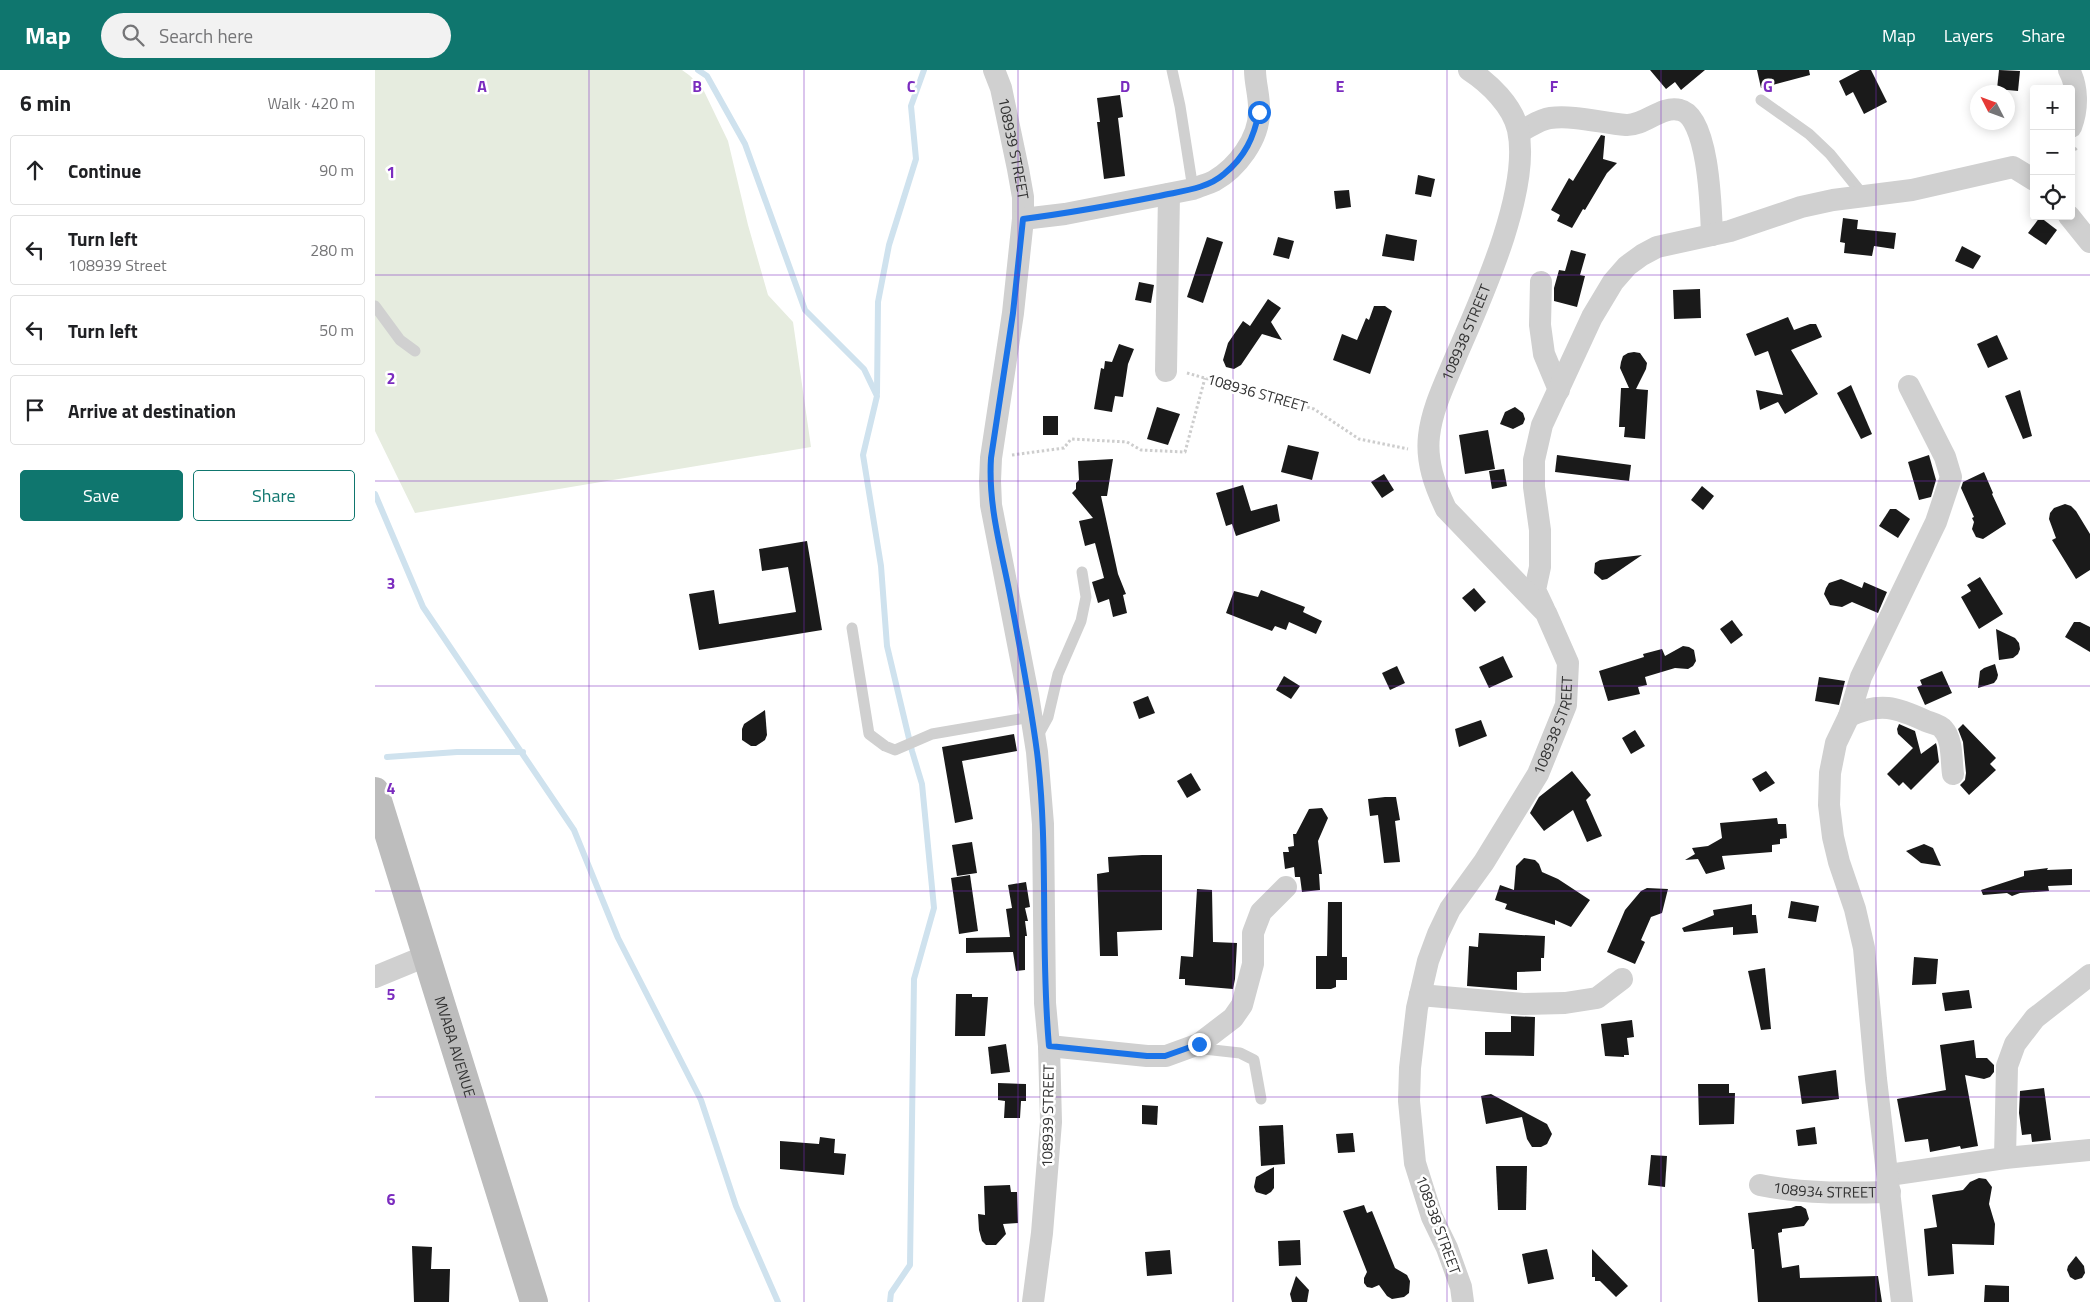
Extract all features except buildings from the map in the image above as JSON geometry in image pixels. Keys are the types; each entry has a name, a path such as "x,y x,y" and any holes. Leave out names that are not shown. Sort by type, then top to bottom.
{"street":[{"name":"108939 STREET","path":"994,70 1001,88 1018,169 1023,197 1023,219 1013,313 991,458 991,505 1010,596 1035,741 1043,824 1045,1003 1049,1046 1051,1122 1033,1302"},
{"path":"1023,219 1065,214 1169,194 1213,182 1224,175 1244,153 1254,134 1259,112 1255,70"},
{"name":"108938 STREET","path":"1463,1302 1456,1273 1424,1193 1413,1145 1409,1109 1410,1068 1420,995 1428,962 1450,909 1484,862 1538,774 1566,705 1568,663 1546,613 1446,509 1436,488 1428,453 1431,421 1489,276 1508,220 1519,178 1521,160 1519,132 1510,112 1489,84 1469,70"},
{"path":"2069,70 2074,85"},
{"path":"2075,88 2075,109"},
{"path":"1519,132 1548,118 1579,118 1628,125 1665,111 1680,110 1691,115 1697,129 1708,170 1712,235"},
{"path":"1546,613 1535,590 1540,567 1540,530 1534,487 1534,460 1542,425 1593,317 1613,282 1627,266 1657,247 1731,231 1801,207 1913,190 2013,167 2030,160"},
{"path":"2013,167 2030,178"},
{"path":"1166,371 1169,194"},
{"path":"2072,220 2090,242"},
{"path":"1541,282 1540,325 1544,354 1559,390"},
{"path":"1902,1302 1876,1079 1864,948 1855,909 1839,862 1833,837 1829,805 1830,773 1836,743 1849,716 1861,677 1936,522 1951,477 1945,457 1909,386"},
{"path":"1849,716 1867,708 1887,707 1911,714 1943,728 1949,741 1953,774"},
{"name":"MVABA AVENUE","path":"375,791 534,1302"},
{"path":"1049,1046 1147,1056 1165,1056 1199,1044 1233,1018 1242,1005 1253,964 1253,933 1261,912 1286,887"},
{"path":"375,977 426,956"},
{"path":"2005,1158 2007,1066 2015,1044 2035,1018 2090,975"},
{"path":"1420,995 1523,1004 1565,1004 1597,998 1623,979"},
{"name":"108934 STREET","path":"1760,1185 1789,1191 1814,1193 1889,1184 2005,1158 2090,1150"}],"lane":[{"path":"1172,70 1180,106 1193,188"},
{"path":"1761,100 1809,134 1830,154 1864,196"},
{"path":"375,306 400,340 415,351"},
{"path":"1035,741 1048,717 1057,674 1081,621 1086,597 1082,572"},
{"path":"852,628 869,734 885,746 895,750 932,734 1031,717"},
{"path":"1191,1048 1240,1053 1254,1060 1261,1099"}],"path":[{"name":"108936 STREET","path":"1166,371 1180,371 1314,409 1359,439 1428,453"},
{"path":"991,458 1063,448 1071,439 1127,442 1141,450 1185,452 1205,378"}],"shaded area":[{"path":"375,70 682,70 689,75 702,87 728,141 748,225 768,295 793,322 811,447 415,513 375,431"}],"waterway":[{"path":"698,70 707,76 745,144 805,310 864,369 877,396 863,455 881,566 887,646 912,751 922,784 934,908 914,979 910,1265 891,1293 890,1302"},
{"path":"877,393 878,302 889,245 916,159 911,106 924,70"},
{"path":"375,494 423,607 574,830 618,938 701,1100 736,1206 778,1302"},
{"path":"387,757 457,752 523,752"}],"route":[{"path":"1199,1044 1165,1056 1107,1053 1049,1046 1045,1003 1043,824 1037,752 1010,596 991,505 991,458 1013,313 1023,219 1065,214 1138,200 1213,182 1224,175 1244,153 1254,134 1259,112"}]}
